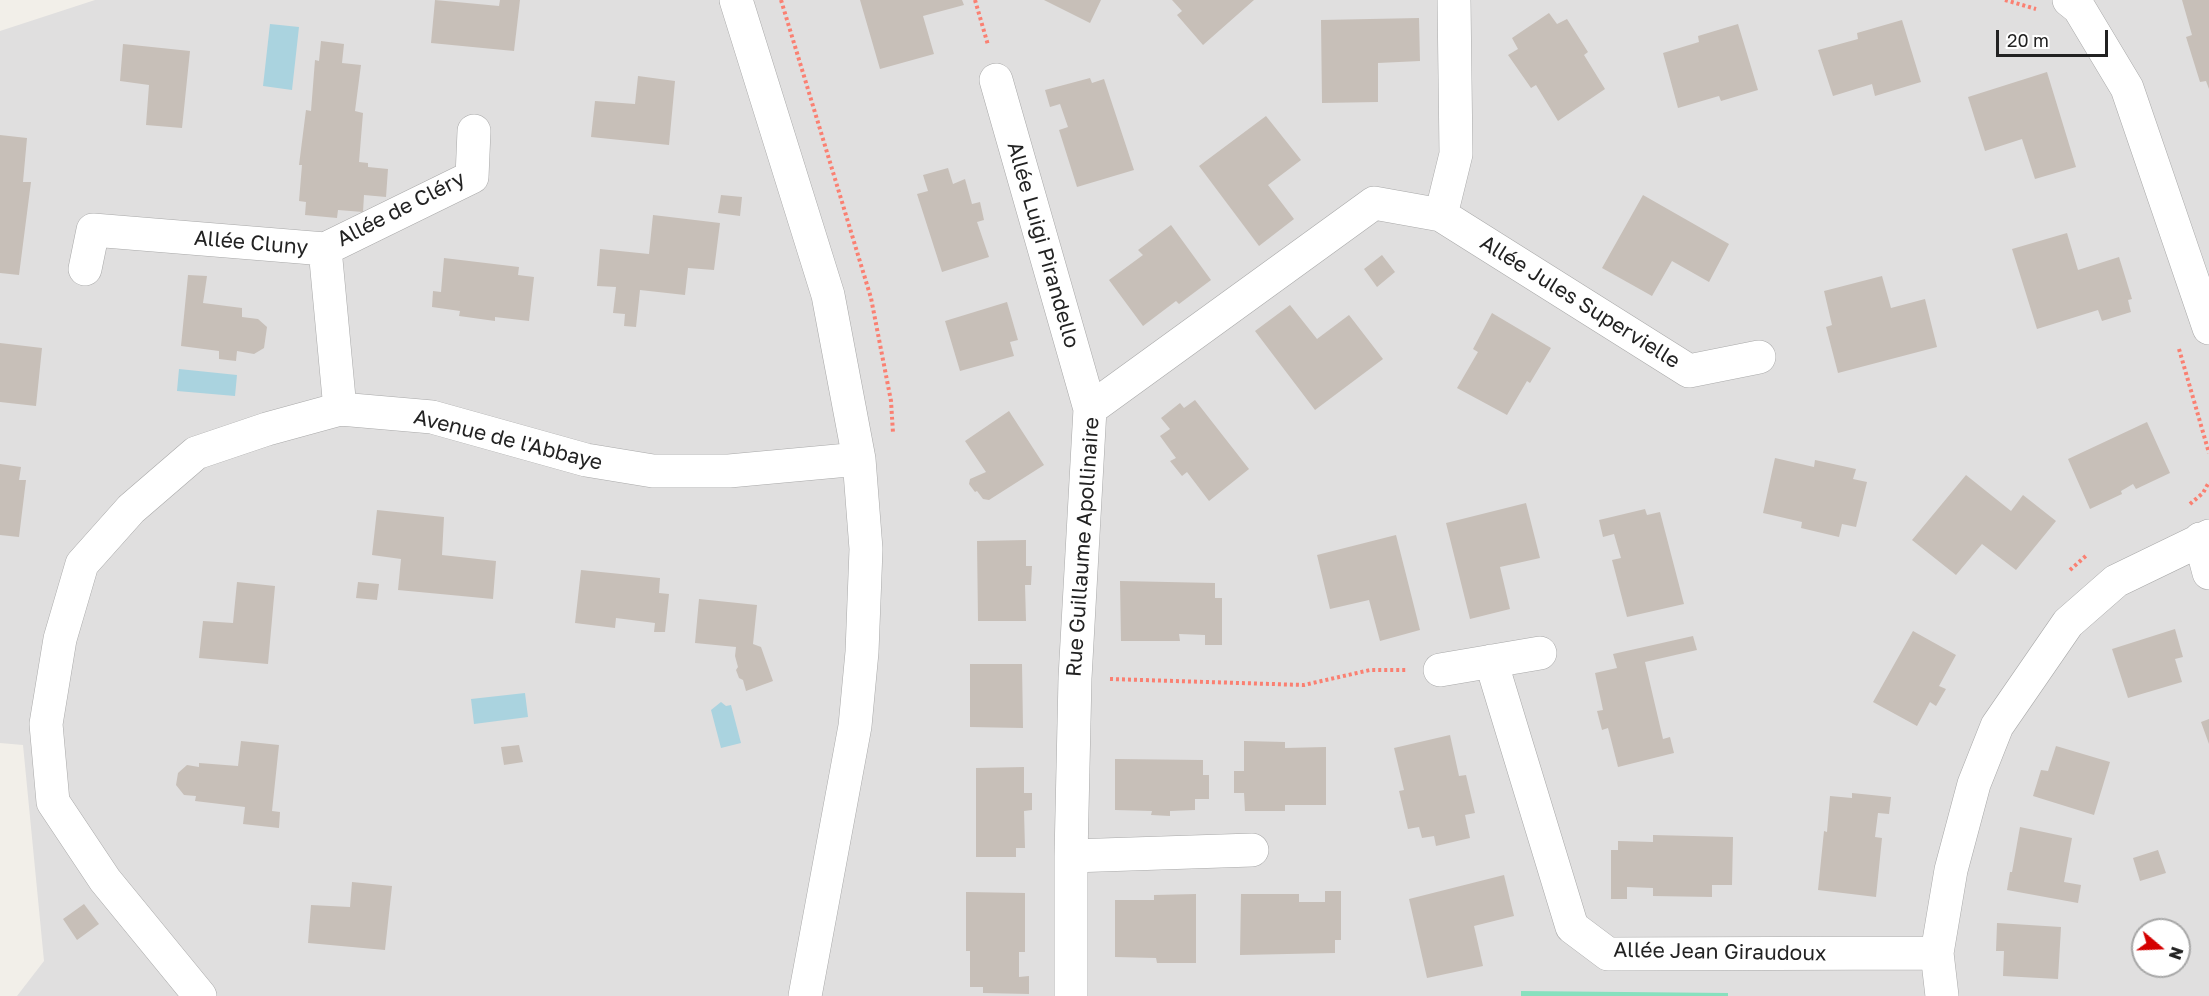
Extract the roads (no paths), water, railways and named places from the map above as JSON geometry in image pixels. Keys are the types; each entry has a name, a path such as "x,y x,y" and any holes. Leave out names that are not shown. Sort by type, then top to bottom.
{"street":[{"path":"736,0 828,295 860,459 866,549 862,652 855,726 806,996"},
{"path":"1441,215 1456,154 1454,0"},
{"path":"2068,0 2079,8 2127,88 2209,328"},
{"name":"Allée Luigi Pirandello","path":"996,80 1090,409"},
{"name":"Allée de Cléry","path":"325,249 472,177 474,131"},
{"name":"Rue Guillaume Apollinaire","path":"1071,996 1075,678 1090,409 1374,202 1441,215"},
{"name":"Allée Jules Supervielle","path":"1441,215 1689,370 1759,357"},
{"name":"Allée Cluny","path":"85,269 93,230 325,249 340,409"},
{"name":"Avenue de l'Abbaye","path":"200,996 105,880 53,802 46,724 60,639 82,564 131,509 196,453 267,429 340,409 432,417 585,460 653,471 729,471 860,459"},
{"path":"1942,996 1936,953 1951,870 1974,784 1997,726 2068,623 2116,580 2204,537 2209,573"},
{"path":"1440,670 1540,653"},
{"name":"Allée Jean Giraudoux","path":"1491,661 1572,927 1608,954 1936,953"},
{"path":"1071,856 1252,850"}],"water":[{"path":"270,24 299,27 292,90 263,86"},
{"path":"179,369 237,375 235,396 177,391"},
{"path":"525,693 528,717 474,724 471,699"},
{"path":"721,702 726,706 731,705 741,743 721,748 711,710"}]}
